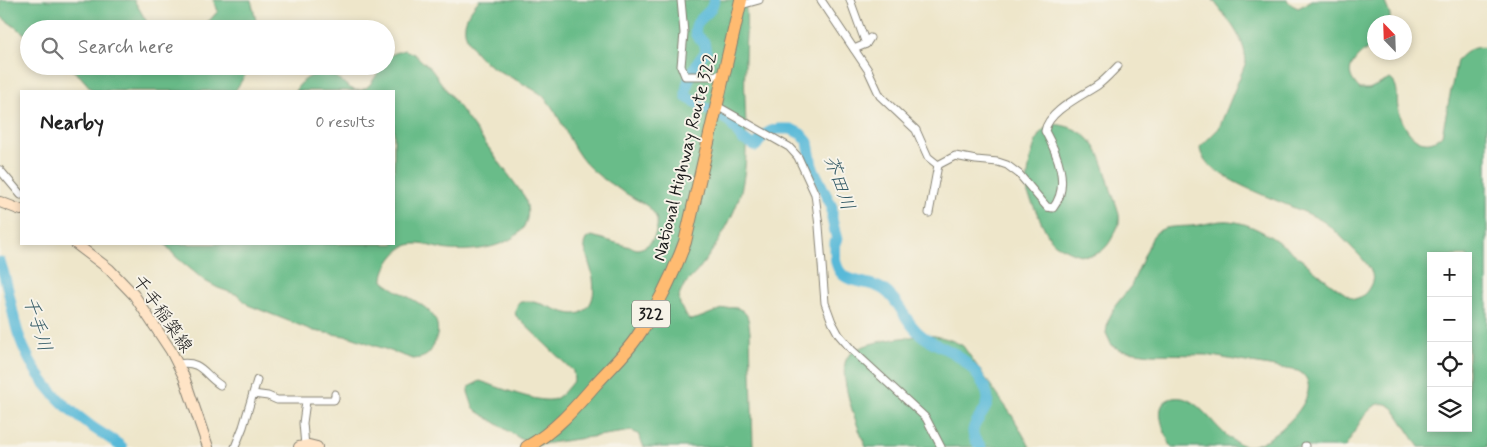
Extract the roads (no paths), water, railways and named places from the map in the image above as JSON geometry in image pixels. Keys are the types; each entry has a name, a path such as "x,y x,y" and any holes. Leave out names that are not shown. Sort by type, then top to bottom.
{"highway":[{"name":"National Highway Route 322","path":"527,447 560,424 636,339 659,301 682,251 741,3"}],"main road":[{"path":"0,202 20,210"},
{"name":"千手稲築線","path":"77,245 108,268 134,295 172,351 184,377 208,447"},
{"path":"302,447 317,447"}],"street":[{"path":"681,0 684,33 681,66 685,76 724,74"},
{"path":"741,3 759,0"},
{"path":"821,0 868,70 880,96 916,130 928,157 938,166"},
{"path":"850,0 868,41 854,49"},
{"path":"929,213 938,166 955,156 964,156 1007,165 1019,174 1047,207 1053,208 1057,201 1062,175 1060,163 1045,131 1046,126 1055,114 1100,84 1118,66"},
{"path":"716,109 789,147 798,158 815,194 824,302 832,322 839,335 852,350 926,418 941,447"},
{"path":"1,172 20,194"},
{"path":"178,364 189,362 201,368 212,380 220,385"},
{"path":"235,447 257,380"},
{"path":"253,394 268,396 277,400 306,401 334,400 335,394"},
{"path":"302,447 306,401"}],"waterway":[{"name":"芥田川","path":"714,0 711,9 698,22 696,27 696,35 704,42 706,51 689,78 686,97 729,121 742,139 756,146 764,135 778,129 791,129 801,134 808,142 812,166 832,207 832,219 837,240 835,242 836,259 839,271 846,277 884,290 920,334 957,355 976,373 987,392 988,398 985,410 973,429 973,435 981,447"},
{"name":"千手川","path":"0,262 18,333 23,347 37,372 54,394 75,414 122,447"}]}
